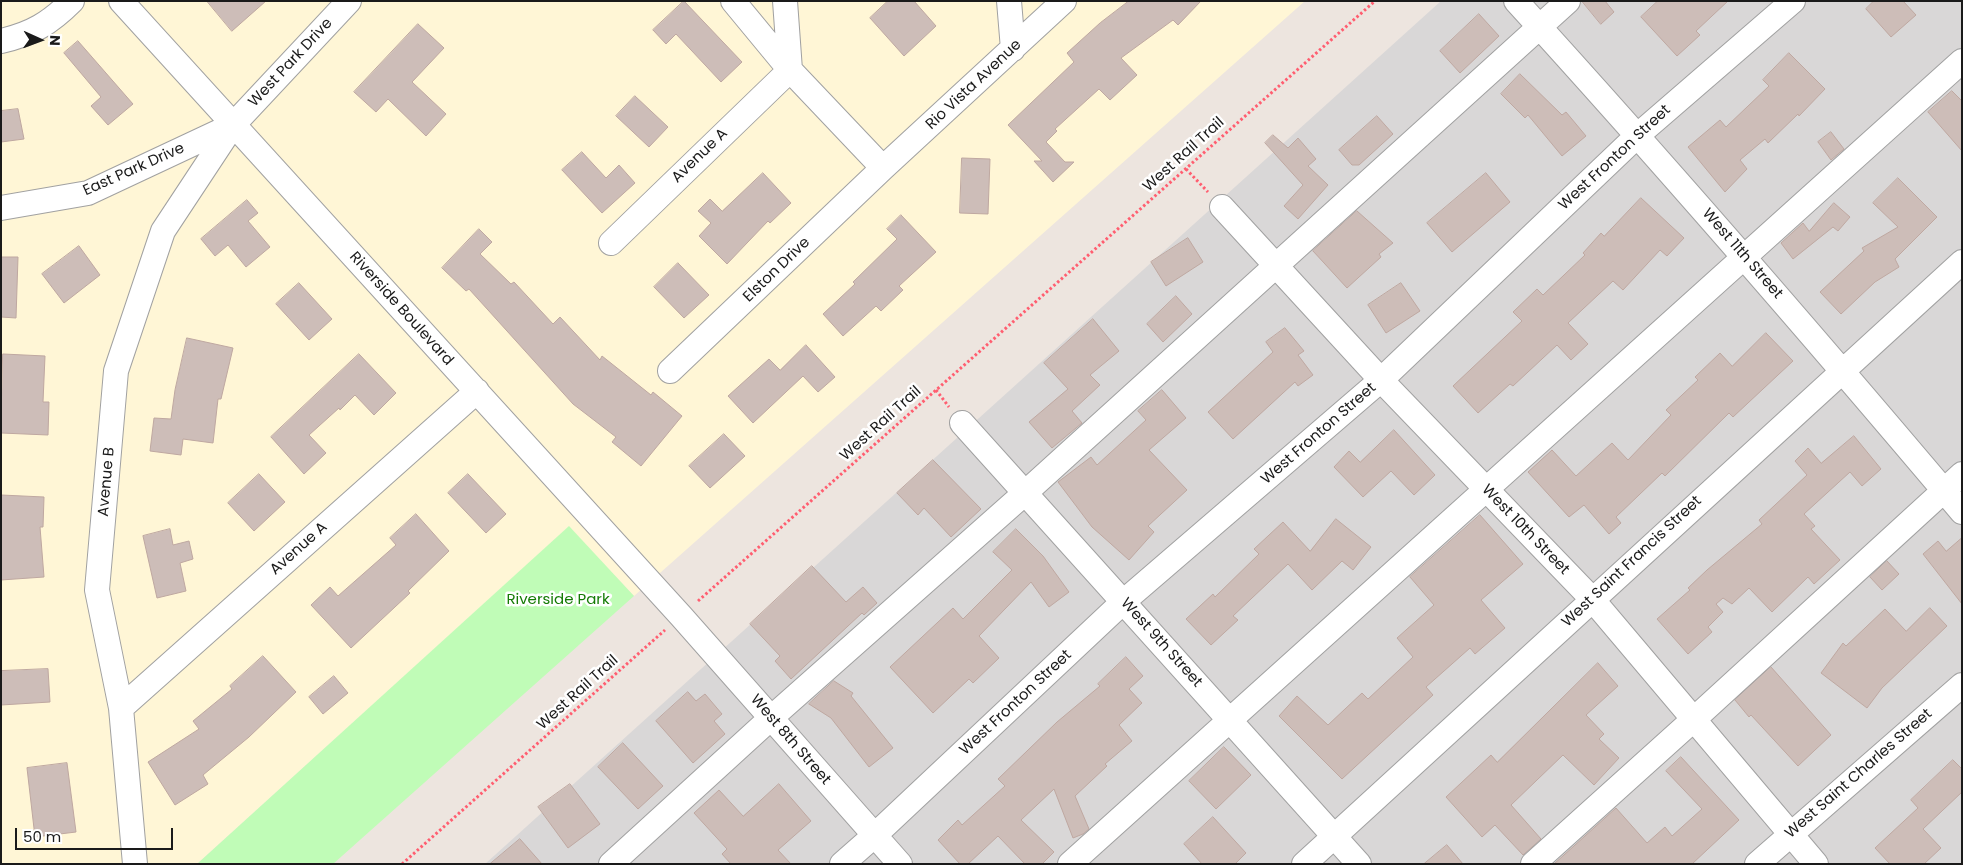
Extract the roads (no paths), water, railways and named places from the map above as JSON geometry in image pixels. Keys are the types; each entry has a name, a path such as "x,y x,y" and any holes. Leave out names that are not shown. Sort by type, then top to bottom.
{"street":[{"path":"1,41 22,36 54,19 72,1"},
{"name":"Riverside Boulevard","path":"121,1 681,616"},
{"name":"West Park Drive","path":"233,125 349,1"},
{"path":"732,1 790,70 883,168"},
{"path":"785,1 790,70"},
{"path":"1009,1 1013,49"},
{"name":"Rio Vista Avenue","path":"883,168 1064,1"},
{"name":"West 11th Street","path":"1516,1 1638,135 1842,370 1962,512"},
{"path":"611,864 770,718 1025,493 1568,1"},
{"name":"West Fronton Street","path":"842,864 875,836 1123,602 1381,380 1638,135 1792,1"},
{"path":"1070,864 1962,61"},
{"name":"Avenue A","path":"611,243 790,70"},
{"name":"East Park Drive","path":"1,208 88,193 233,125"},
{"name":"Avenue B","path":"135,864 121,708 98,590 116,371 163,231 233,125"},
{"name":"Elston Drive","path":"670,371 883,168"},
{"name":"West 10th Street","path":"1222,207 1381,380 1592,599 1816,864"},
{"name":"West Saint Francis Street","path":"1304,864 1962,262"},
{"name":"Avenue A","path":"121,708 477,391"},
{"name":"West 9th Street","path":"962,423 1359,864"},
{"path":"1533,864 1962,474"},
{"name":"West 8th Street","path":"681,616 900,864"},
{"name":"West Saint Charles Street","path":"1757,864 1962,685"}],"park label":[{"name":"Riverside Park","path":"558,600"}]}
